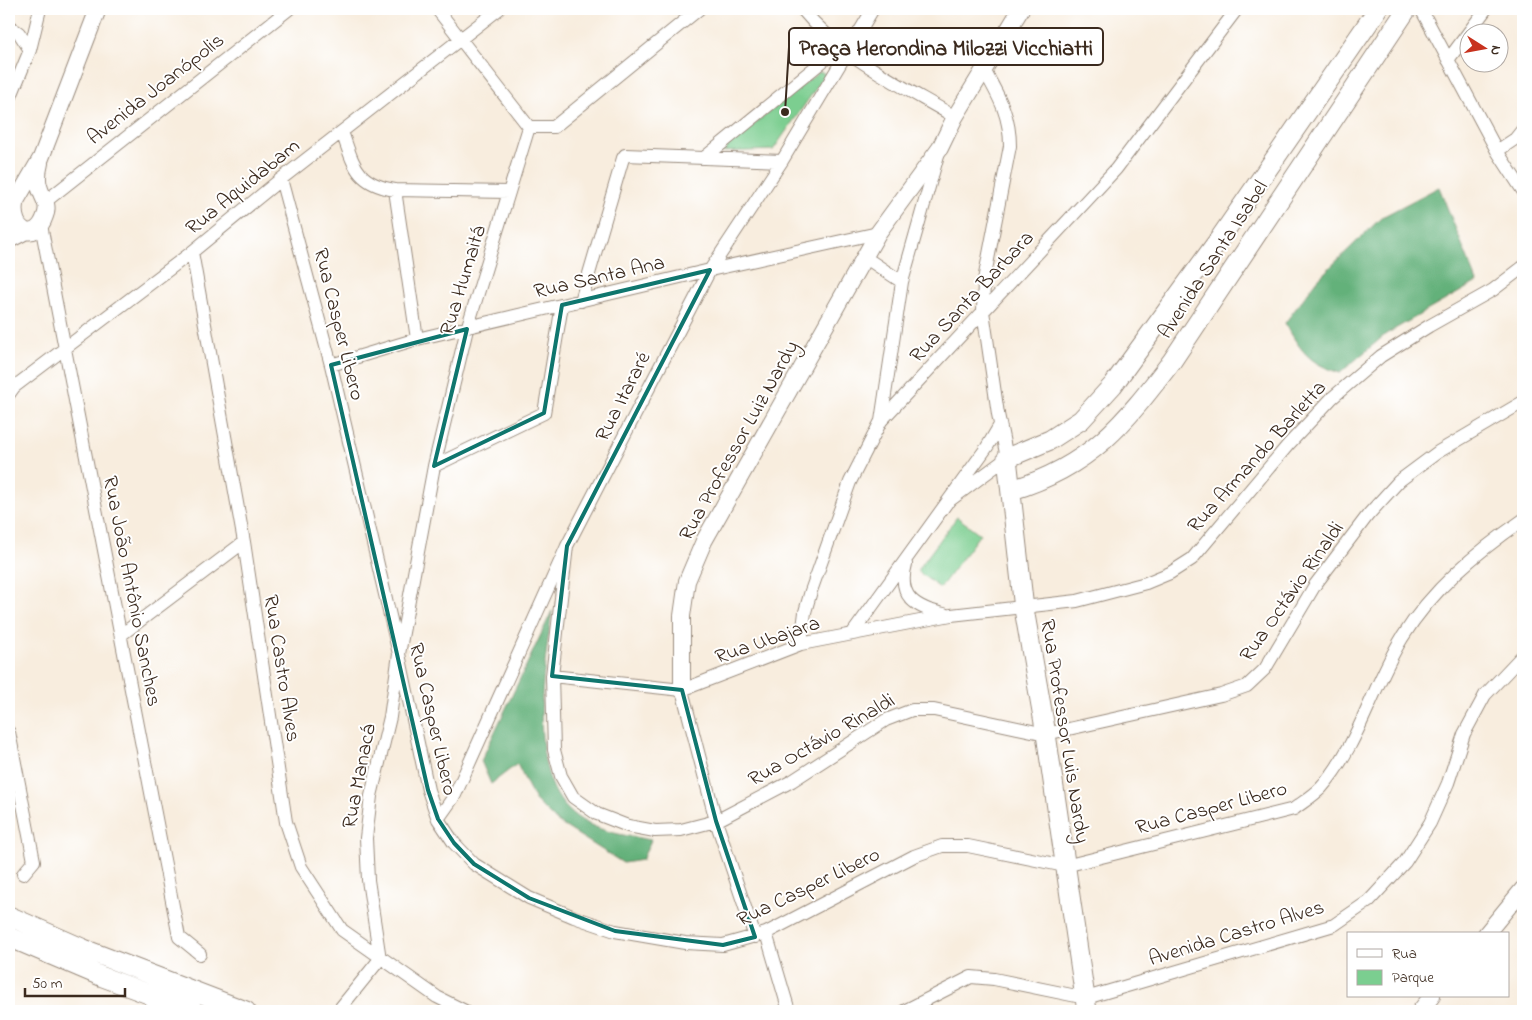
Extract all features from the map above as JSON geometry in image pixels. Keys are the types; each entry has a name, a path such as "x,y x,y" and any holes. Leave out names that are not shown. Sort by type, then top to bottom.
{"main road":[{"name":"Avenida Santa Isabel","path":"1007,458 1050,440 1081,420 1113,385 1220,238 1378,9"},
{"name":"Avenida Santa Isabel","path":"1012,490 1032,484 1073,464 1106,440 1135,410 1172,361 1407,9"},
{"name":"Rua Professor Luis Nardy","path":"1007,458 1024,608 1046,734 1086,1004"},
{"path":"9,916 84,950 246,1011"},
{"path":"9,936 148,995 194,1011"}],"street":[{"path":"9,101 30,50 40,9"},
{"path":"33,228 19,227 15,221 14,204 41,158 98,9"},
{"name":"Avenida Joanópolis","path":"44,198 289,9"},
{"path":"437,9 529,127 554,127 699,9"},
{"name":"Rua Aquidabam","path":"9,394 500,9"},
{"path":"802,9 816,26 843,50 955,117"},
{"name":"Rua Itararé","path":"438,819 455,795 566,546 710,270 782,161 843,50 873,9"},
{"name":"Rua Professor Luiz Nardy","path":"789,1011 716,821 682,690 682,616 686,590 704,540 866,258 878,233 940,148 955,117 1021,9"},
{"name":"Rua Santa Barbara","path":"801,644 805,612 811,591 844,500 862,458 881,421 1116,169 1238,9"},
{"path":"1421,9 1497,151 1523,191"},
{"path":"1448,60 1486,9"},
{"path":"9,26 19,33 30,50"},
{"path":"704,158 843,50"},
{"path":"948,501 1007,458 1000,425 983,311 984,280 1010,146 1010,127 1005,108 984,70"},
{"name":"Rua Humaitá","path":"399,654 434,466 467,329 529,127"},
{"path":"1497,151 1514,139 1523,129"},
{"path":"342,132 356,169 366,182 379,188 395,190 510,192"},
{"path":"881,421 902,282 940,148"},
{"path":"581,301 623,158 629,154 782,161"},
{"path":"9,240 33,228 47,209 38,184 41,158"},
{"name":"Rua Casper Libero","path":"281,179 331,365 399,654 428,790 438,819 454,843 474,864 529,898 574,917 615,931 685,943 723,945 760,935 914,856 942,846 968,846 1065,866 1294,809 1319,790 1339,765 1402,637 1441,588 1480,550 1523,520"},
{"path":"14,204 29,190 44,198"},
{"path":"395,190 417,339"},
{"name":"Rua João Antônio Sanches","path":"33,228 65,349 179,937 200,954"},
{"name":"Rua Santa Ana","path":"331,365 417,339 467,329 710,270 878,233"},
{"name":"Rua Castro Alves","path":"192,252 244,542 286,822 300,867 342,930 380,959 437,996 466,1011"},
{"path":"866,258 902,282"},
{"name":"Rua Armando Barletta","path":"1024,608 1077,601 1146,583 1170,573 1192,559 1288,445 1332,398 1381,356 1493,290 1523,267"},
{"path":"434,466 544,413 562,305"},
{"name":"Rua Octávio Rinaldi","path":"566,546 552,676 554,750 561,776 573,797 597,814 628,826 655,831 681,830 716,821 792,780 886,720 912,710 934,710 1046,734 1221,695 1247,686 1265,669 1321,577 1368,515 1399,481 1438,452 1523,402"},
{"path":"852,634 1000,425"},
{"path":"121,636 244,542"},
{"path":"908,557 902,577 906,593 915,604 926,610 951,616"},
{"name":"Rua Ubajara","path":"552,676 682,690 801,644 951,616 1024,608"},
{"name":"Rua Manacá","path":"380,959 368,880 366,838 371,796 390,717 399,654"},
{"name":"Avenida Castro Alves","path":"1086,1004 1334,925 1369,901 1405,862 1430,823 1448,783 1464,734 1485,695 1523,655"},
{"path":"9,732 34,860 22,874"},
{"path":"1488,932 1523,889"},
{"path":"338,1011 380,959"},
{"path":"904,1011 971,977 994,978 1086,1004"},
{"path":"148,995 158,1011"},
{"path":"1420,1011 1430,998"}],"highlighted area":[{"path":"710,270 567,546 552,676 682,690 716,821 755,937 723,945 615,931 529,898 474,864 454,843 438,819 428,790 331,365 467,329 434,466 544,413 562,305"}],"green space":[{"path":"819,72 826,74 773,150 720,152"},
{"path":"1439,187 1477,282 1386,334 1340,373 1320,365 1306,355 1285,323 1318,279 1382,217"},
{"path":"957,517 980,534 940,588 917,571"},
{"path":"552,611 545,660 541,717 543,745 548,772 557,795 572,813 590,825 610,832 651,840 642,860 623,863 556,821 535,800 517,764 491,784 481,761"}],"place":[{"name":"Praça Herondina Milozzi Vicchiatti","path":"785,112"}]}
